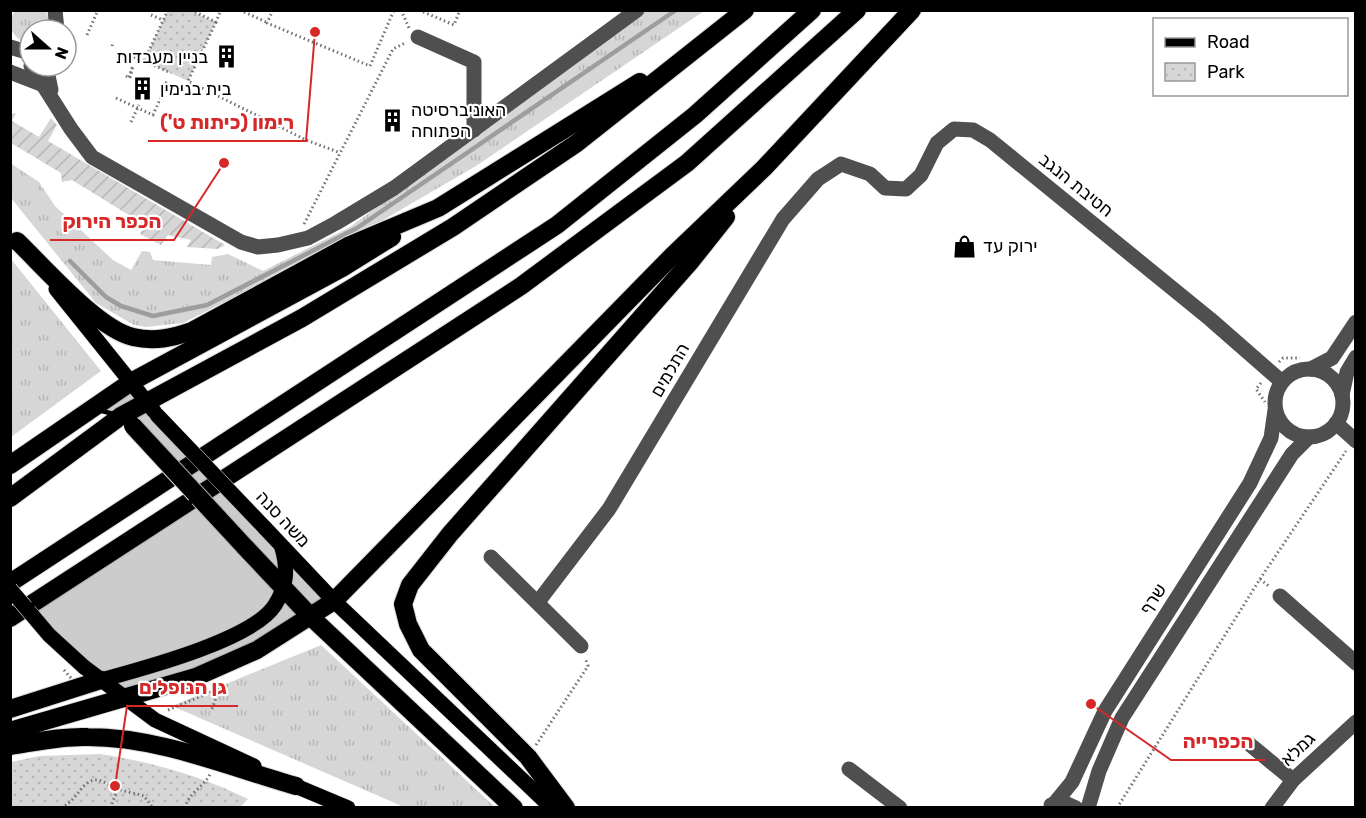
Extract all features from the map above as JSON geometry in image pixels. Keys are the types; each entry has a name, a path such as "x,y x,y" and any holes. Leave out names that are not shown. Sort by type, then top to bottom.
{"highway":[{"path":"10,498 127,421 366,282 453,227 577,143 709,42 746,10"},
{"path":"10,583 557,225 695,115 812,10"},
{"path":"10,618 521,286 687,163 857,10"},
{"path":"10,731 196,677 256,650 312,617 334,601 672,256 764,168 912,10"},
{"path":"10,465 84,412 131,382 342,268 570,124 709,42"},
{"path":"566,807 528,757 421,650 408,624 403,604 410,585 450,534 691,261 764,168"},
{"path":"14,237 102,321 131,337 161,340 192,331 350,245 438,208"},
{"path":"84,412 99,410 127,421 312,617 514,807"},
{"path":"10,709 101,680"},
{"path":"10,746 87,736 113,739 162,746 296,786"}],"main road":[{"name":"משה סנה","path":"14,237 152,408 281,546 334,601 552,807"},
{"path":"101,680 160,664 235,636 274,607 284,586 287,566 281,546"},
{"path":"10,589 49,635 84,667 155,720 296,786 348,807"}],"street":[{"path":"37,78 92,157 241,242 258,247 296,242 336,223 394,188 637,10"},
{"path":"414,33 474,62 474,130"},
{"path":"10,72 41,84"},
{"path":"49,78 56,104"},
{"name":"חטיבת הנגב","path":"842,164 870,174 885,188 906,189 921,174 937,143 954,129 973,130 990,140 1210,319 1282,382"},
{"name":"התלמים","path":"538,602 609,509 783,219 818,179 842,164"},
{"path":"1356,322 1332,358 1311,369 1290,374 1282,382 1275,400 1275,410 1286,429 1297,435 1309,437 1329,431 1341,414 1347,372 1356,357"},
{"path":"1311,369 1332,378 1342,395"},
{"name":"שרף","path":"1050,806 1072,782 1105,711 1250,483 1271,438 1275,410"},
{"path":"1336,423 1354,440"},
{"path":"1088,807 1107,749 1122,718 1286,464 1309,437"},
{"path":"491,557 581,646"},
{"path":"1280,596 1356,663"},
{"name":"גמלא","path":"1272,807 1293,780 1356,722"},
{"path":"1248,743 1293,780"},
{"path":"849,770 900,807"},
{"path":"1050,806 1065,803 1077,807"}],"path":[{"path":"87,35 98,10"},
{"path":"144,61 168,10"},
{"path":"191,10 216,22"},
{"path":"221,10 189,81 306,140 338,152"},
{"path":"240,10 370,66 394,10"},
{"path":"267,22 273,10"},
{"path":"296,242 338,152 393,50 414,33 402,10"},
{"path":"422,11 454,25 460,10"},
{"path":"151,15 163,20"},
{"path":"134,57 171,73"},
{"path":"128,77 134,65"},
{"path":"153,71 155,66"},
{"path":"161,91 165,83"},
{"path":"116,98 138,106 153,115 161,97"},
{"path":"131,122 138,106"},
{"path":"1117,807 1260,579 1354,440"},
{"path":"528,757 588,666 581,646"},
{"path":"212,709 219,689"},
{"path":"185,807 190,796 207,782 216,763"},
{"path":"61,807 72,802 89,781 105,780 117,789 144,795 153,807"},
{"path":"110,807 117,789"}],"highlighted area":[{"path":"131,382 334,601 257,650 196,677 124,699 49,635 27,608 198,497 121,416 98,410 84,412"}],"green space":[{"path":"168,10 191,11 216,22 188,81 144,61"},
{"path":"15,11 45,11 49,18 18,18 18,38 11,27 11,19"},
{"path":"644,11 704,11 476,166 366,230 183,323 146,327 134,325 96,303 11,198 10,163 39,182 55,206 113,260 131,270 142,251 150,252 153,260 211,265 212,257 228,254 263,271 350,227"},
{"path":"16,113 12,121 39,137 51,118 57,125 48,141 225,245 218,249 187,247 191,240 168,235 161,245 140,234 145,225 72,180 62,182 61,173 11,143 11,114"},
{"path":"11,259 101,371 10,437"},
{"path":"321,645 495,807 404,807 172,706"},
{"path":"100,754 176,771 212,783 248,799 239,808 11,807 11,762 39,756"}],"waterway":[{"path":"70,261 106,297 121,306 153,316 207,305 357,228 676,10"}],"place":[{"name":"רימון (כיתות ט')","path":"315,32"},
{"name":"בניין מעבדות","path":"226,57"},
{"name":"בית בנימין","path":"142,89"},
{"name":"האוניברסיטה הפתוחה","path":"393,120"},
{"name":"הכפר הירוק","path":"224,163"},
{"name":"ירוק עד","path":"965,246"},
{"name":"הכפרייה","path":"1091,704"},
{"name":"גן הנופלים","path":"115,786"}]}
